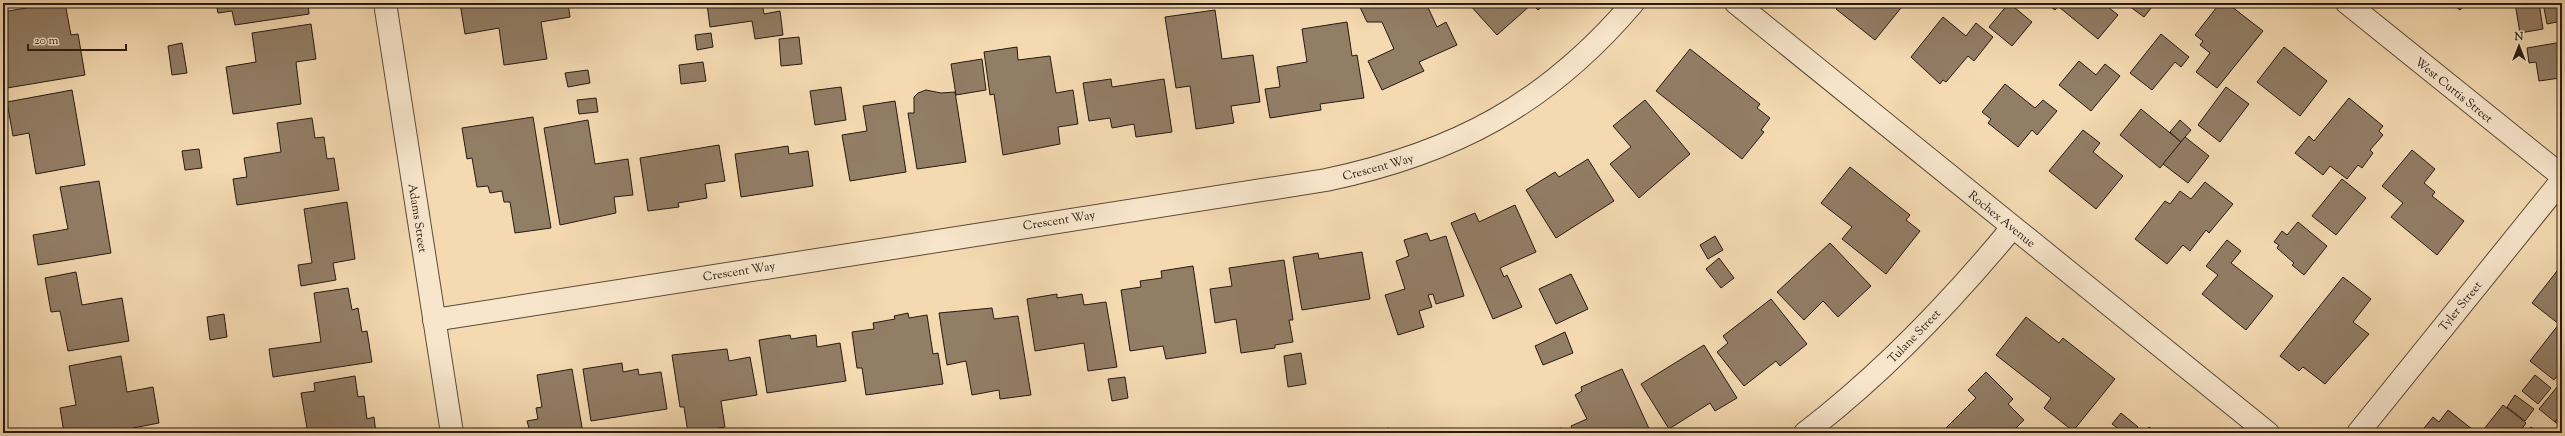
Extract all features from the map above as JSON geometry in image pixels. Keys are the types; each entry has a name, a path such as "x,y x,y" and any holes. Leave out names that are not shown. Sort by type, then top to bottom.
{"street":[{"name":"Adams Street","path":"385,3 452,433"},
{"name":"Crescent Way","path":"434,320 1326,180 1388,166 1466,136 1526,101 1578,62 1633,3"},
{"name":"Rochex Avenue","path":"1736,3 2012,228 2268,433"},
{"name":"West Curtis Street","path":"2347,3 2562,176"},
{"name":"Tyler Street","path":"2358,433 2562,180"},
{"name":"Tulane Street","path":"1805,433 1872,379 1930,320 2012,228"}],"building":[{"path":"54,3 65,3 71,35 78,34 85,75 7,88 3,65 3,12"},
{"path":"216,3 308,3 309,14 235,25 232,11 218,13"},
{"path":"460,3 568,3 570,17 541,22 547,59 504,65 499,28 465,34"},
{"path":"605,3 631,3 606,7"},
{"path":"702,3 762,3 764,14 780,11 783,35 755,39 752,21 710,27 707,4"},
{"path":"1358,3 1426,3 1437,27 1446,22 1457,45 1419,62 1424,71 1382,90 1368,61 1394,49 1382,22 1367,22"},
{"path":"1468,3 1546,3 1538,10 1532,4 1497,35"},
{"path":"1840,3 1905,3 1875,40 1836,9"},
{"path":"2009,3 2032,22 2012,46 1989,27"},
{"path":"2045,3 2061,3 2055,10"},
{"path":"2062,3 2103,3 2118,15 2098,39 2059,7"},
{"path":"2125,3 2155,3 2144,17"},
{"path":"2220,3 2227,3 2263,31 2217,88 2196,72 2210,53 2200,45 2203,41 2195,35"},
{"path":"2451,3 2466,3 2460,10"},
{"path":"2515,3 2539,3 2543,29 2520,33"},
{"path":"2543,3 2562,3 2562,21 2547,24"},
{"path":"1215,10 1222,59 1253,55 1260,102 1231,106 1234,123 1196,129 1190,86 1176,88 1165,17"},
{"path":"1943,17 1966,36 1976,23 1993,37 1974,61 1968,56 1946,82 1943,80 1940,84 1911,57"},
{"path":"1347,22 1352,56 1357,55 1364,98 1320,104 1321,110 1270,118 1265,89 1280,87 1277,67 1307,62 1302,29"},
{"path":"311,24 316,59 296,62 301,104 233,114 226,67 256,62 252,33"},
{"path":"711,33 713,47 697,50 695,35"},
{"path":"2161,34 2189,57 2181,67 2175,62 2152,90 2130,73"},
{"path":"799,37 802,64 781,66 779,39"},
{"path":"2562,42 2562,84 2560,78 2539,81 2536,62 2529,63 2527,48"},
{"path":"182,43 187,73 172,75 168,46"},
{"path":"1017,47 1018,60 1050,56 1056,93 1073,90 1078,124 1058,127 1060,144 1003,155 994,94 990,95 984,52"},
{"path":"2284,47 2327,81 2300,116 2257,82"},
{"path":"1690,49 1760,104 1757,108 1770,118 1761,130 1764,132 1742,159 1656,91"},
{"path":"982,59 986,90 956,95 951,64"},
{"path":"2079,61 2096,75 2105,64 2120,76 2091,111 2059,85"},
{"path":"703,62 706,81 681,84 679,65"},
{"path":"588,70 590,83 568,87 565,73"},
{"path":"1111,79 1112,87 1164,79 1172,132 1136,137 1134,124 1112,128 1110,118 1089,121 1083,83"},
{"path":"2005,84 2035,108 2043,100 2057,111 2037,135 2032,130 2018,147 1988,123 1991,119 1982,112"},
{"path":"841,87 846,120 815,125 810,91"},
{"path":"2226,87 2249,104 2220,142 2198,125"},
{"path":"72,90 85,165 36,174 29,133 13,136 7,102"},
{"path":"926,90 941,93 955,92 966,162 917,169 908,113 914,113 914,97 918,93"},
{"path":"596,98 598,112 579,114 577,100"},
{"path":"2349,98 2383,126 2379,131 2383,135 2370,150 2373,153 2362,168 2358,165 2347,179 2330,166 2323,175 2295,153 2309,136 2314,141"},
{"path":"1645,100 1690,154 1639,198 1610,164 1631,147 1613,126"},
{"path":"895,101 906,172 850,181 842,135 867,131 863,106"},
{"path":"2141,109 2181,142 2160,168 2120,135"},
{"path":"533,117 551,228 515,233 510,202 504,202 502,191 490,193 488,186 477,187 472,158 467,159 462,128"},
{"path":"312,118 315,138 324,137 327,159 334,158 339,190 237,205 233,179 247,177 244,158 281,152 277,123"},
{"path":"588,120 595,164 628,159 633,195 614,197 616,213 560,225 544,128"},
{"path":"2180,120 2191,130 2181,142 2170,132"},
{"path":"2083,130 2100,143 2093,152 2123,176 2096,209 2049,171"},
{"path":"2185,137 2209,156 2188,183 2163,164"},
{"path":"719,145 725,181 705,184 707,198 678,203 679,207 648,211 640,158"},
{"path":"788,146 789,154 808,151 813,186 741,197 735,154"},
{"path":"199,149 202,168 185,170 182,151"},
{"path":"2412,150 2435,169 2424,183 2435,192 2432,196 2464,221 2437,255 2391,217 2403,203 2382,186"},
{"path":"1588,159 1614,201 1556,238 1526,190 1555,172 1559,177"},
{"path":"1850,167 1910,215 1906,220 1920,231 1886,274 1842,239 1852,227 1821,203"},
{"path":"2342,179 2366,198 2336,235 2312,216"},
{"path":"99,181 111,253 38,265 33,235 68,229 60,187"},
{"path":"2205,182 2233,204 2209,233 2206,230 2190,251 2183,245 2167,264 2135,239 2165,201 2170,204 2180,191 2191,199"},
{"path":"347,202 355,259 333,263 336,280 301,286 298,265 312,263 304,209"},
{"path":"1515,205 1536,252 1500,268 1504,277 1507,275 1522,307 1493,319 1451,223 1475,213 1479,222"},
{"path":"2298,222 2327,246 2304,275 2292,265 2294,263 2277,248 2279,245 2274,242 2282,231 2287,235"},
{"path":"1427,233 1430,241 1446,236 1464,296 1436,304 1433,294 1428,295 1432,307 1419,311 1424,327 1398,335 1385,295 1405,289 1396,261 1409,256 1404,240"},
{"path":"1715,236 1723,250 1708,259 1700,245"},
{"path":"2227,240 2241,251 2231,263 2273,296 2246,330 2202,294 2218,275 2206,266"},
{"path":"1830,243 1871,286 1838,317 1823,301 1804,320 1777,292"},
{"path":"1362,252 1370,299 1302,310 1293,257 1318,253 1319,259"},
{"path":"1719,258 1734,278 1721,288 1706,269"},
{"path":"1284,260 1293,320 1289,320 1293,342 1275,345 1275,348 1241,353 1236,319 1215,323 1210,289 1232,286 1229,268"},
{"path":"1193,266 1206,353 1166,359 1163,346 1130,351 1121,290 1141,287 1140,281 1162,278 1161,271"},
{"path":"2557,271 2562,276 2562,370 2554,380 2530,361 2559,324 2532,303"},
{"path":"76,272 82,305 122,298 129,341 68,351 60,311 51,312 45,278"},
{"path":"1571,274 1588,309 1556,324 1539,289"},
{"path":"2343,277 2371,299 2353,322 2369,334 2325,384 2303,367 2299,371 2280,356"},
{"path":"348,288 352,310 358,308 362,332 367,331 372,362 273,377 269,349 321,342 314,293"},
{"path":"1057,294 1057,298 1082,294 1084,305 1106,302 1117,367 1088,371 1084,343 1035,351 1027,299"},
{"path":"1771,299 1807,344 1780,366 1776,361 1744,386 1717,352 1728,343 1723,336"},
{"path":"992,308 994,319 1018,316 1031,395 1000,399 999,390 972,395 966,361 947,365 939,313"},
{"path":"908,313 909,318 927,315 933,354 938,353 943,384 866,395 862,368 857,368 852,332 874,329 873,323 895,319 894,316"},
{"path":"224,314 227,337 210,340 207,317"},
{"path":"2026,317 2059,343 2063,338 2115,379 2073,431 2044,408 2051,398 1996,355"},
{"path":"1565,332 1573,353 1543,365 1535,346"},
{"path":"790,335 791,339 816,335 817,347 840,343 846,381 767,393 759,340"},
{"path":"1704,345 1737,398 1715,411 1710,403 1669,429 1641,384"},
{"path":"727,349 729,361 750,357 757,395 721,401 725,427 688,433 684,407 680,407 672,355"},
{"path":"1301,353 1306,384 1288,387 1284,356"},
{"path":"121,356 127,392 153,387 159,423 133,428 134,433 64,433 60,408 76,405 69,366"},
{"path":"622,363 623,372 638,369 639,375 661,372 667,409 591,421 583,369"},
{"path":"572,369 583,433 516,433 516,431 529,428 527,421 538,419 536,408 542,407 537,375"},
{"path":"1622,369 1651,433 1574,433 1571,426 1587,419 1575,395 1582,391 1581,387"},
{"path":"1986,372 2013,399 2008,404 2024,420 2011,433 1945,433 1943,431 1976,398 1968,390"},
{"path":"2535,375 2551,388 2538,404 2522,391"},
{"path":"355,376 358,397 364,396 367,419 374,417 376,433 279,433 307,428 301,393 315,391 314,383"},
{"path":"1125,377 1128,398 1112,401 1108,379"},
{"path":"2557,387 2562,392 2562,413 2555,422 2539,409"},
{"path":"2515,395 2534,409 2525,421 2507,407"},
{"path":"2503,405 2526,423 2519,433 2488,433 2484,429"},
{"path":"2448,410 2477,433 2420,433 2433,417 2439,422"},
{"path":"2121,413 2138,427 2134,433 2124,433 2112,424"},
{"path":"2562,413 2562,427 2555,422"},
{"path":"2149,427 2157,433 2145,433"},
{"path":"2531,427 2539,433 2526,433"},
{"path":"1389,428 1389,433 1356,433"},
{"path":"1561,428 1562,433 1546,433"}]}
